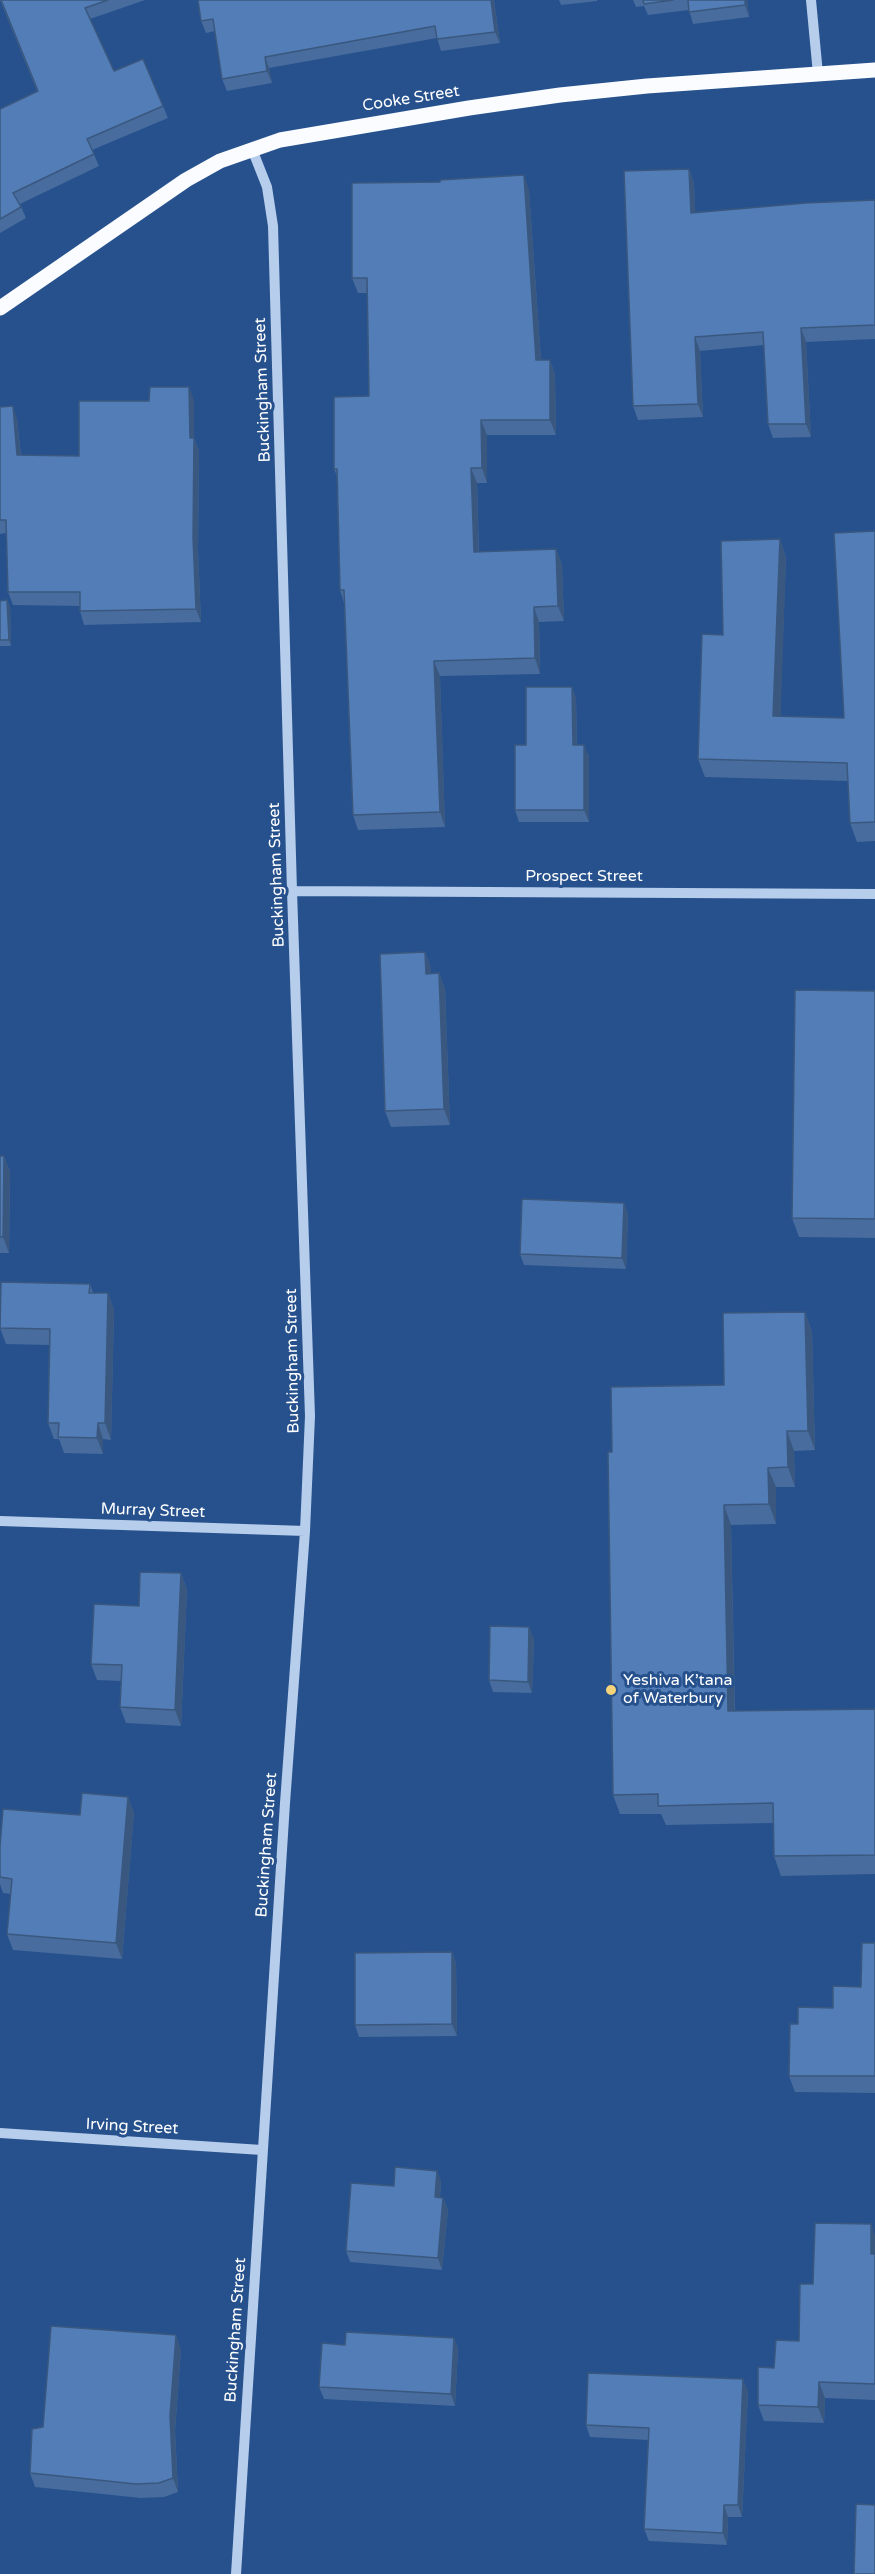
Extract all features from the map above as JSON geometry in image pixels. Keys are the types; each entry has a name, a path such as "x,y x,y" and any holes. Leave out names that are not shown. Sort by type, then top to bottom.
{"main road":[{"name":"Cooke Street","path":"0,308 165,192 220,161 252,149 310,134 537,98 647,86 875,70"}],"street":[{"path":"811,0 818,74"},
{"name":"Buckingham Street","path":"236,2574 262,2150 305,1531 310,1416 273,226 267,187 252,149"},
{"name":"Prospect Street","path":"292,891 875,894"},
{"name":"Murray Street","path":"0,1521 305,1531"},
{"name":"Irving Street","path":"0,2133 262,2150"}],"building":[{"path":"1,0 108,0 85,8 114,71 143,59 163,106 87,139 94,154 13,193 21,207 0,219 0,109 38,91"},
{"path":"198,0 491,0 495,32 437,39 435,26 265,57 267,71 222,79 213,19 201,21"},
{"path":"643,0 673,0 644,4"},
{"path":"688,0 745,0 745,5 689,12"},
{"path":"689,169 691,213 806,203 875,200 875,325 801,328 806,424 768,424 763,332 695,337 698,404 633,406 624,171"},
{"path":"524,175 536,360 550,360 550,420 481,420 482,468 471,468 474,552 556,549 558,606 534,607 535,658 434,661 440,812 353,815 344,590 340,590 337,469 334,469 334,397 369,396 367,278 352,278 352,183 440,182 440,180"},
{"path":"150,387 189,387 190,438 194,438 193,537 196,609 80,611 80,592 8,592 6,520 0,520 0,407 13,406 17,455 79,456 79,401 149,401"},
{"path":"875,531 875,822 850,823 847,763 698,759 702,634 723,635 721,541 780,539 773,716 844,718 834,533"},
{"path":"7,600 9,640 0,640 0,601"},
{"path":"526,687 572,687 573,745 584,745 584,810 515,810 515,745 526,745"},
{"path":"425,952 426,974 439,973 444,1109 385,1111 380,954"},
{"path":"795,990 875,991 875,1219 792,1218"},
{"path":"0,1156 4,1156 3,1237 0,1237"},
{"path":"522,1199 624,1203 622,1258 520,1254"},
{"path":"1,1282 90,1284 89,1293 108,1293 105,1423 98,1423 97,1438 58,1437 59,1423 48,1423 50,1329 0,1328"},
{"path":"805,1312 808,1431 787,1431 788,1467 768,1468 769,1504 724,1505 728,1711 875,1709 875,1855 774,1856 773,1803 658,1806 658,1794 613,1795 608,1452 612,1452 611,1387 724,1385 723,1313"},
{"path":"140,1572 181,1573 175,1710 120,1707 122,1665 91,1664 94,1604 139,1606"},
{"path":"490,1626 529,1627 528,1682 489,1680"},
{"path":"82,1793 128,1797 116,1943 7,1934 12,1879 0,1877 3,1809 80,1815"},
{"path":"862,1943 875,1943 875,2076 789,2076 790,2024 798,2024 798,2007 833,2008 833,1986 861,1987"},
{"path":"452,1952 452,2024 355,2025 355,1953"},
{"path":"395,2167 437,2171 435,2197 443,2198 438,2258 346,2251 351,2183 394,2186"},
{"path":"815,2223 871,2224 871,2254 875,2254 875,2384 819,2382 818,2407 758,2405 758,2367 774,2368 776,2340 799,2341 800,2284 813,2284"},
{"path":"51,2326 176,2335 170,2416 173,2478 159,2483 136,2484 30,2473 32,2429 43,2427"},
{"path":"346,2332 454,2338 451,2394 319,2387 322,2343 345,2345"},
{"path":"588,2373 743,2379 738,2505 724,2505 723,2533 644,2529 649,2428 586,2425"},
{"path":"856,2504 875,2505 875,2574 854,2574"}],"place":[{"name":"Yeshiva K’tana of Waterbury","path":"611,1690"}]}
